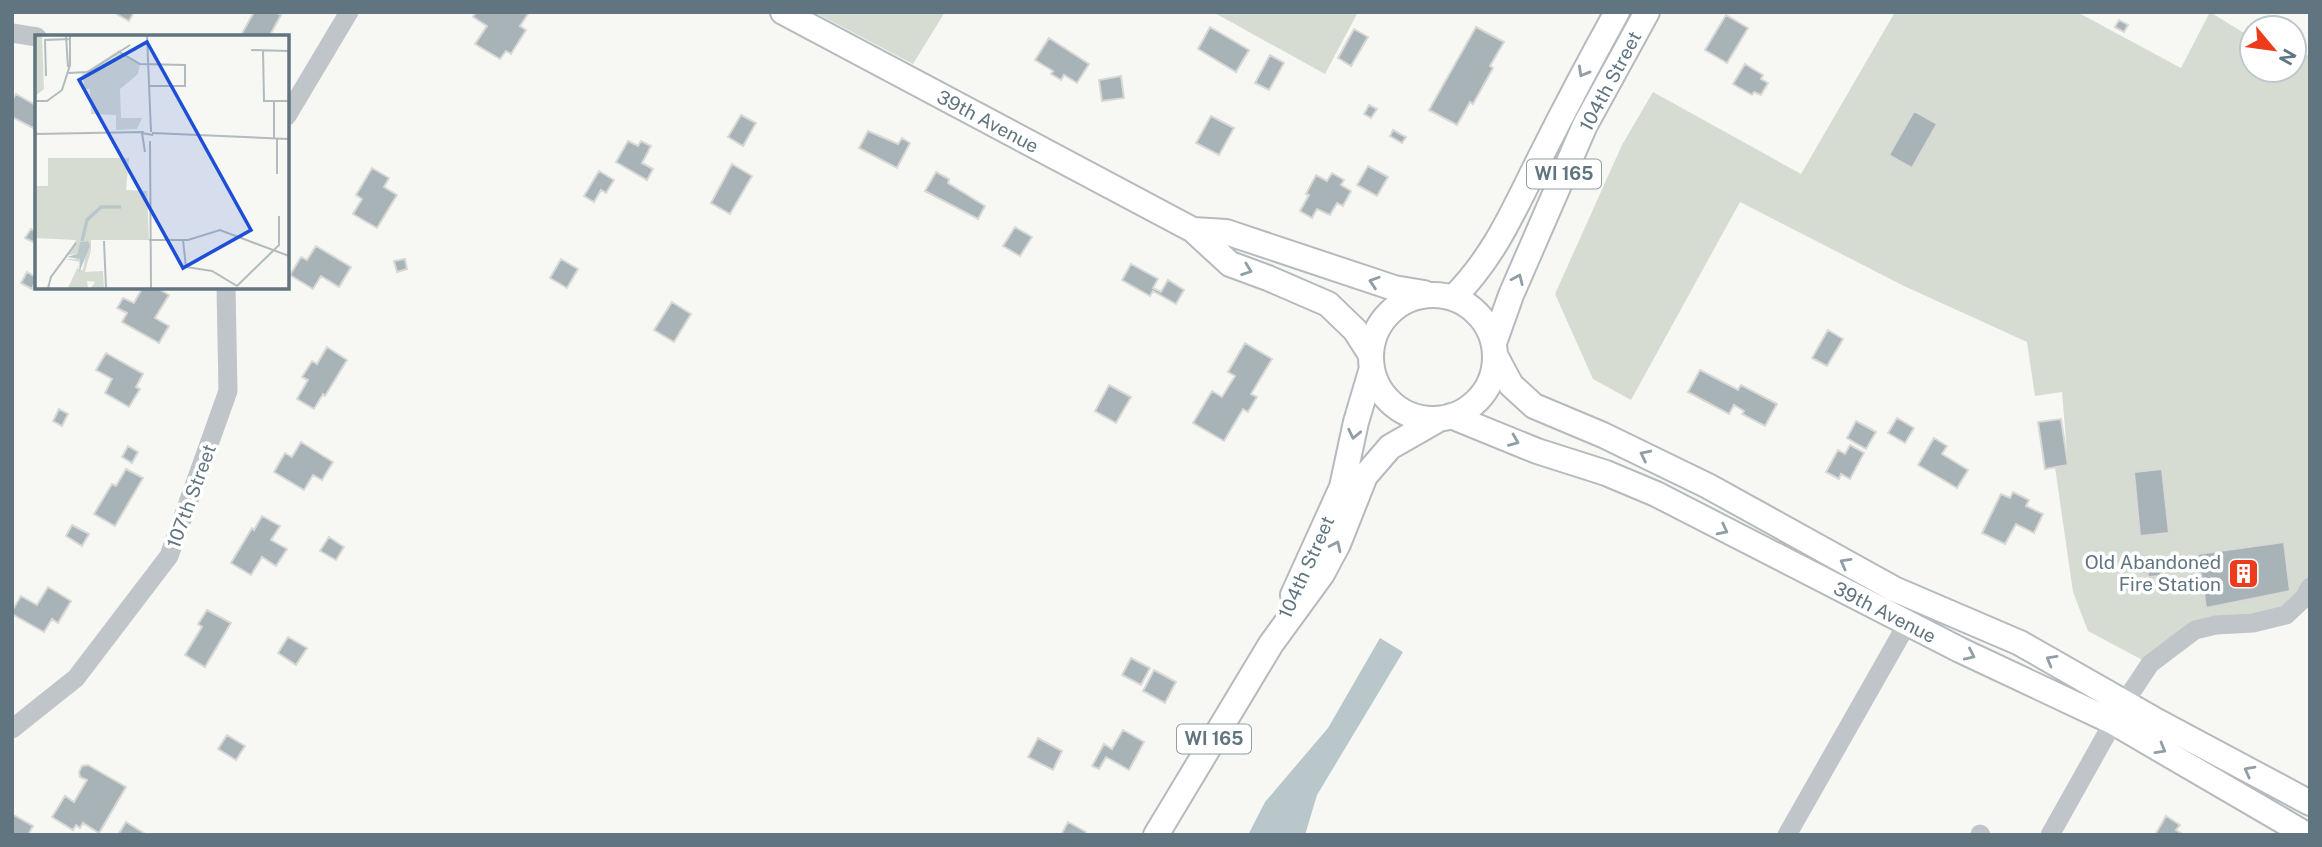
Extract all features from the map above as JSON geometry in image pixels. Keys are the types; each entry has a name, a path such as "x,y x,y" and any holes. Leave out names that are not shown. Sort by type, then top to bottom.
{"main road":[{"name":"39th Avenue","path":"783,12 1193,230 1230,264 1328,304 1354,330 1371,361"},
{"name":"104th Street","path":"1447,296 1470,281 1498,243 1577,83 1617,12"},
{"name":"104th Street","path":"1494,349 1511,295 1585,125 1647,12"},
{"name":"39th Avenue","path":"1193,230 1226,232 1394,288 1447,296"},
{"name":"WI 165","path":"1371,361 1375,335 1385,317 1401,303 1420,296 1447,296"},
{"path":"1447,296 1471,308 1485,323 1494,349"},
{"name":"39th Avenue","path":"1494,349 1511,385 1534,406 1603,435 1708,486 1894,589 2021,643 2119,712 2307,835"},
{"name":"WI 165","path":"1445,418 1469,408 1483,393 1492,375 1494,349"},
{"name":"104th Street","path":"1271,644 1342,487 1371,361"},
{"path":"1371,361 1383,393 1403,412 1421,418 1445,418"},
{"name":"39th Avenue","path":"1445,418 1605,473 1656,494 1907,624 2119,712 2310,803"},
{"name":"104th Street","path":"1156,835 1271,644 1322,574 1338,544 1365,476 1390,447 1445,418"},
{"path":"1693,514 1708,486"}],"street":[{"path":"289,113 349,12"},
{"path":"12,33 35,37"},
{"name":"107th Street","path":"12,729 76,678 169,556 228,391 226,289"},
{"path":"2050,835 2119,712 2150,664 2195,630 2216,625 2253,623 2286,615 2304,598 2310,587"},
{"path":"1787,835 1907,624"}],"shaded area":[{"path":"814,12 945,12 913,64"},
{"path":"1213,12 1358,12 1325,74"},
{"path":"1895,12 2077,12 2181,68 2210,12 2238,29 2238,84 2308,84 2310,56 2310,587 2286,615 2216,625 2150,664 2088,631 2073,592 2055,467 2068,465 2062,392 2035,396 2027,342 1904,286 1740,202 1631,400 1593,379 1555,294 1622,145 1653,92 1801,174"},
{"path":"1380,638 1403,652 1317,795 1305,835 1248,835 1265,802 1328,728"}],"building":[{"path":"113,12 134,12 129,21"},
{"path":"254,12 275,12 281,15 270,35 241,35"},
{"path":"476,12 528,14 520,26 526,30 511,54 506,51 500,59 475,44 487,26 473,17"},
{"path":"1726,15 1748,28 1727,63 1705,50"},
{"path":"2119,20 2128,25 2124,32 2115,27"},
{"path":"1210,27 1249,50 1236,72 1198,49"},
{"path":"1476,27 1504,42 1473,104 1470,102 1457,125 1429,110"},
{"path":"1354,29 1368,37 1351,66 1338,58"},
{"path":"1049,38 1089,64 1077,83 1064,75 1061,80 1051,74 1053,71 1035,60"},
{"path":"1270,55 1284,63 1269,90 1255,83"},
{"path":"1745,64 1763,75 1761,79 1768,83 1761,95 1754,92 1752,95 1733,84"},
{"path":"1121,76 1124,98 1102,101 1099,80"},
{"path":"16,94 35,105 35,129 12,117 12,100"},
{"path":"1369,105 1377,109 1371,118 1364,114"},
{"path":"1914,111 1937,124 1912,168 1889,155"},
{"path":"741,115 756,123 743,146 728,137"},
{"path":"1211,116 1234,128 1219,155 1196,143"},
{"path":"1393,130 1406,137 1402,143 1390,136"},
{"path":"868,131 898,144 902,138 910,143 897,168 859,148"},
{"path":"628,141 638,146 641,141 651,146 642,163 653,169 647,180 616,162"},
{"path":"732,164 752,176 730,214 711,203"},
{"path":"1368,166 1388,177 1377,196 1357,185"},
{"path":"372,168 389,178 384,187 397,195 377,228 353,214 362,199 356,195"},
{"path":"599,171 614,180 606,193 601,190 594,202 584,196"},
{"path":"936,172 949,179 948,183 985,206 978,219 925,191"},
{"path":"1332,173 1344,180 1341,185 1351,191 1343,206 1337,203 1330,215 1317,209 1312,218 1300,211 1316,175 1327,181"},
{"path":"1015,227 1032,237 1020,256 1003,246"},
{"path":"31,229 35,231 35,243 25,238"},
{"path":"316,246 351,267 339,287 321,276 313,289 290,275 301,257 307,260"},
{"path":"405,259 407,269 397,272 394,261"},
{"path":"561,259 578,269 567,288 550,278"},
{"path":"1131,264 1158,279 1153,288 1161,292 1168,280 1184,290 1176,304 1153,291 1150,296 1122,280"},
{"path":"27,272 35,277 32,289 21,283"},
{"path":"142,289 158,289 169,295 155,318 169,326 159,343 122,322 127,313 117,308 123,298 134,303"},
{"path":"672,302 691,314 674,342 654,330"},
{"path":"1828,330 1843,339 1827,366 1812,358"},
{"path":"1245,343 1272,359 1251,394 1257,397 1248,412 1243,409 1224,441 1193,423 1212,391 1222,397 1235,376 1228,372"},
{"path":"327,347 347,360 314,409 297,399 308,380 302,377 312,361 317,364"},
{"path":"106,353 143,374 136,387 140,389 129,407 105,393 112,379 96,370"},
{"path":"1700,370 1738,390 1741,385 1777,404 1765,426 1742,414 1744,411 1734,405 1729,414 1688,392"},
{"path":"1109,385 1131,397 1116,423 1095,411"},
{"path":"59,409 68,414 62,426 53,421"},
{"path":"1897,418 1914,428 1905,443 1888,433"},
{"path":"2061,419 2068,465 2045,469 2038,422"},
{"path":"1856,421 1876,432 1866,449 1847,438"},
{"path":"1934,438 1947,446 1942,454 1968,470 1957,488 1918,465"},
{"path":"301,442 333,462 322,480 313,475 304,490 274,472 285,453 292,457"},
{"path":"1850,445 1864,453 1850,479 1841,474 1839,479 1826,472 1838,450 1845,454"},
{"path":"128,446 138,452 132,463 122,457"},
{"path":"126,469 143,478 115,526 94,514 112,484 116,486"},
{"path":"2162,469 2169,533 2140,536 2134,472"},
{"path":"2013,492 2029,500 2026,506 2043,514 2034,533 2016,524 2005,544 1982,533 2001,494 2010,498"},
{"path":"262,516 280,526 271,540 287,549 276,566 262,557 251,575 231,563"},
{"path":"72,525 89,534 82,546 66,536"},
{"path":"329,537 344,547 336,560 320,551"},
{"name":"Old Abandoned Fire Station","path":"2284,542 2290,591 2206,608 2198,554"},
{"path":"2160,567 2161,576 2148,577 2147,568"},
{"path":"48,587 71,601 58,623 52,619 44,632 12,614 12,611 21,596 37,605"},
{"path":"207,610 231,623 205,667 185,655 202,627 198,624"},
{"path":"288,637 307,648 296,665 278,653"},
{"path":"1131,658 1150,668 1141,685 1122,675"},
{"path":"1154,670 1176,682 1165,703 1143,691"},
{"path":"1123,730 1144,742 1129,770 1106,757 1099,769 1092,766 1104,744 1112,749"},
{"path":"227,735 245,746 236,760 218,749"},
{"path":"1038,738 1062,751 1053,770 1028,757"},
{"path":"88,765 126,787 99,833 83,823 80,828 76,825 73,830 52,817 65,796 74,802 87,780 80,777 79,772 82,766"},
{"path":"12,814 33,826 28,835 12,835"},
{"path":"2166,816 2180,825 2176,830 2184,835 2155,835"},
{"path":"126,822 147,835 118,835"},
{"path":"1068,822 1086,832 1084,835 1061,835"}],"place":[{"name":"Old Abandoned Fire Station","path":"2244,573"}]}
